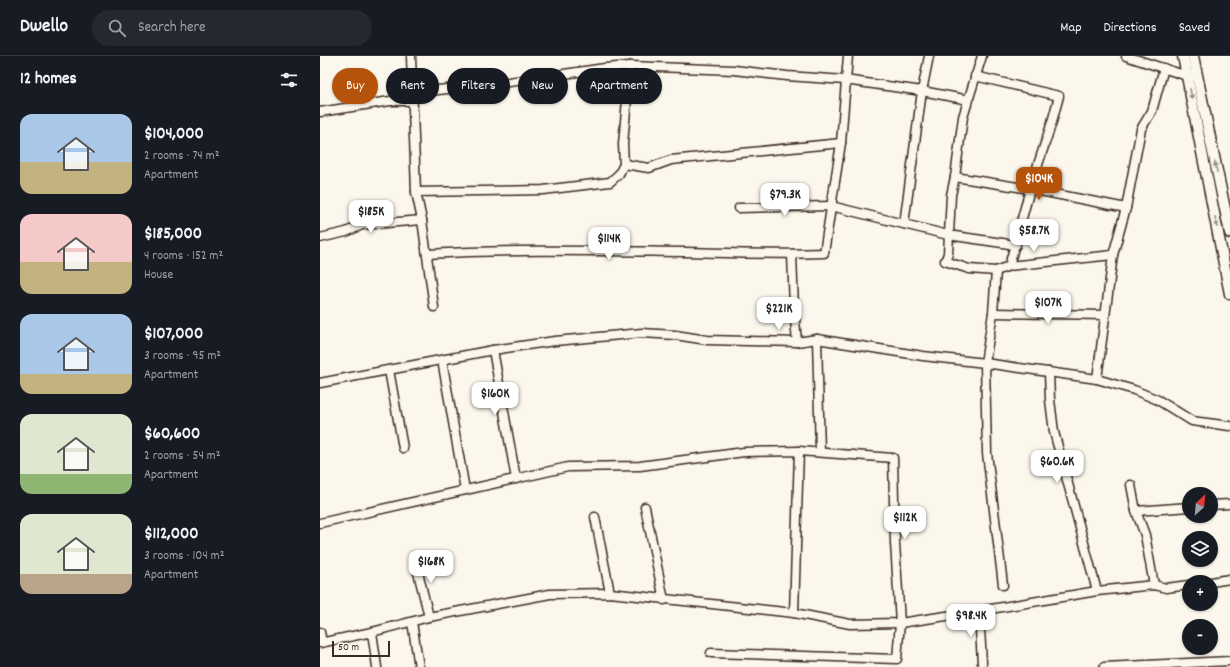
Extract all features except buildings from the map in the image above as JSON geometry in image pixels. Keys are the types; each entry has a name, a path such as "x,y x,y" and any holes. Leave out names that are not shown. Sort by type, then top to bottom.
{"main road":[{"path":"1183,56 1192,76 1230,233"},
{"path":"1193,56 1192,76 1230,294"}],"street":[{"path":"411,56 411,68"},
{"path":"426,254 481,251 824,253 841,143 848,56"},
{"path":"904,224 922,91 929,56"},
{"path":"982,56 963,117 955,177 951,195 948,254 945,261 969,269 996,271 1009,266 1113,255"},
{"path":"1126,56 1192,76"},
{"path":"416,192 543,190 610,182 619,174 624,164 623,144 630,66"},
{"path":"439,93 605,68 630,66 734,70 787,76 845,80 922,91 969,100"},
{"path":"1097,379 1104,315 1113,255 1126,208 1141,129 1152,111 1164,68"},
{"path":"975,76 1059,96 1030,189 1016,245 1009,266"},
{"path":"320,112 386,102"},
{"path":"412,104 416,192 422,220 434,307"},
{"path":"624,164 649,168 671,160 841,143"},
{"path":"955,177 1030,189 1126,208"},
{"path":"739,208 831,206 948,235 1016,245"},
{"path":"320,238 346,232 362,224 422,220"},
{"path":"792,254 797,342"},
{"path":"996,271 993,313 986,363 987,453 1003,585"},
{"path":"993,313 1104,315"},
{"path":"320,383 493,350 555,340 642,333 707,340 797,342 817,339 923,356 986,363 1097,379 1134,390 1158,400 1192,421 1230,426"},
{"path":"817,339 820,452"},
{"path":"493,350 516,479"},
{"path":"442,360 465,490"},
{"path":"389,370 402,448"},
{"path":"1049,372 1050,400 1054,432 1097,591"},
{"path":"794,613 799,451"},
{"path":"320,523 568,467 640,466 744,452 799,451 893,458 895,543 900,623 896,659 712,653"},
{"path":"1131,485 1136,511 1145,535 1154,585"},
{"path":"1218,505 1230,504"},
{"path":"645,507 664,600"},
{"path":"1136,511 1182,508"},
{"path":"595,517 610,593"},
{"path":"414,556 429,617"},
{"path":"1218,581 1230,579"},
{"path":"320,632 321,642 372,632 429,617 550,594 610,593 794,613 850,624 900,623 1097,591 1154,585 1166,588 1182,586"},
{"path":"979,611 982,663"},
{"path":"412,622 419,667"},
{"path":"372,632 377,667"},
{"path":"1104,667 1196,665 1230,661"}]}
